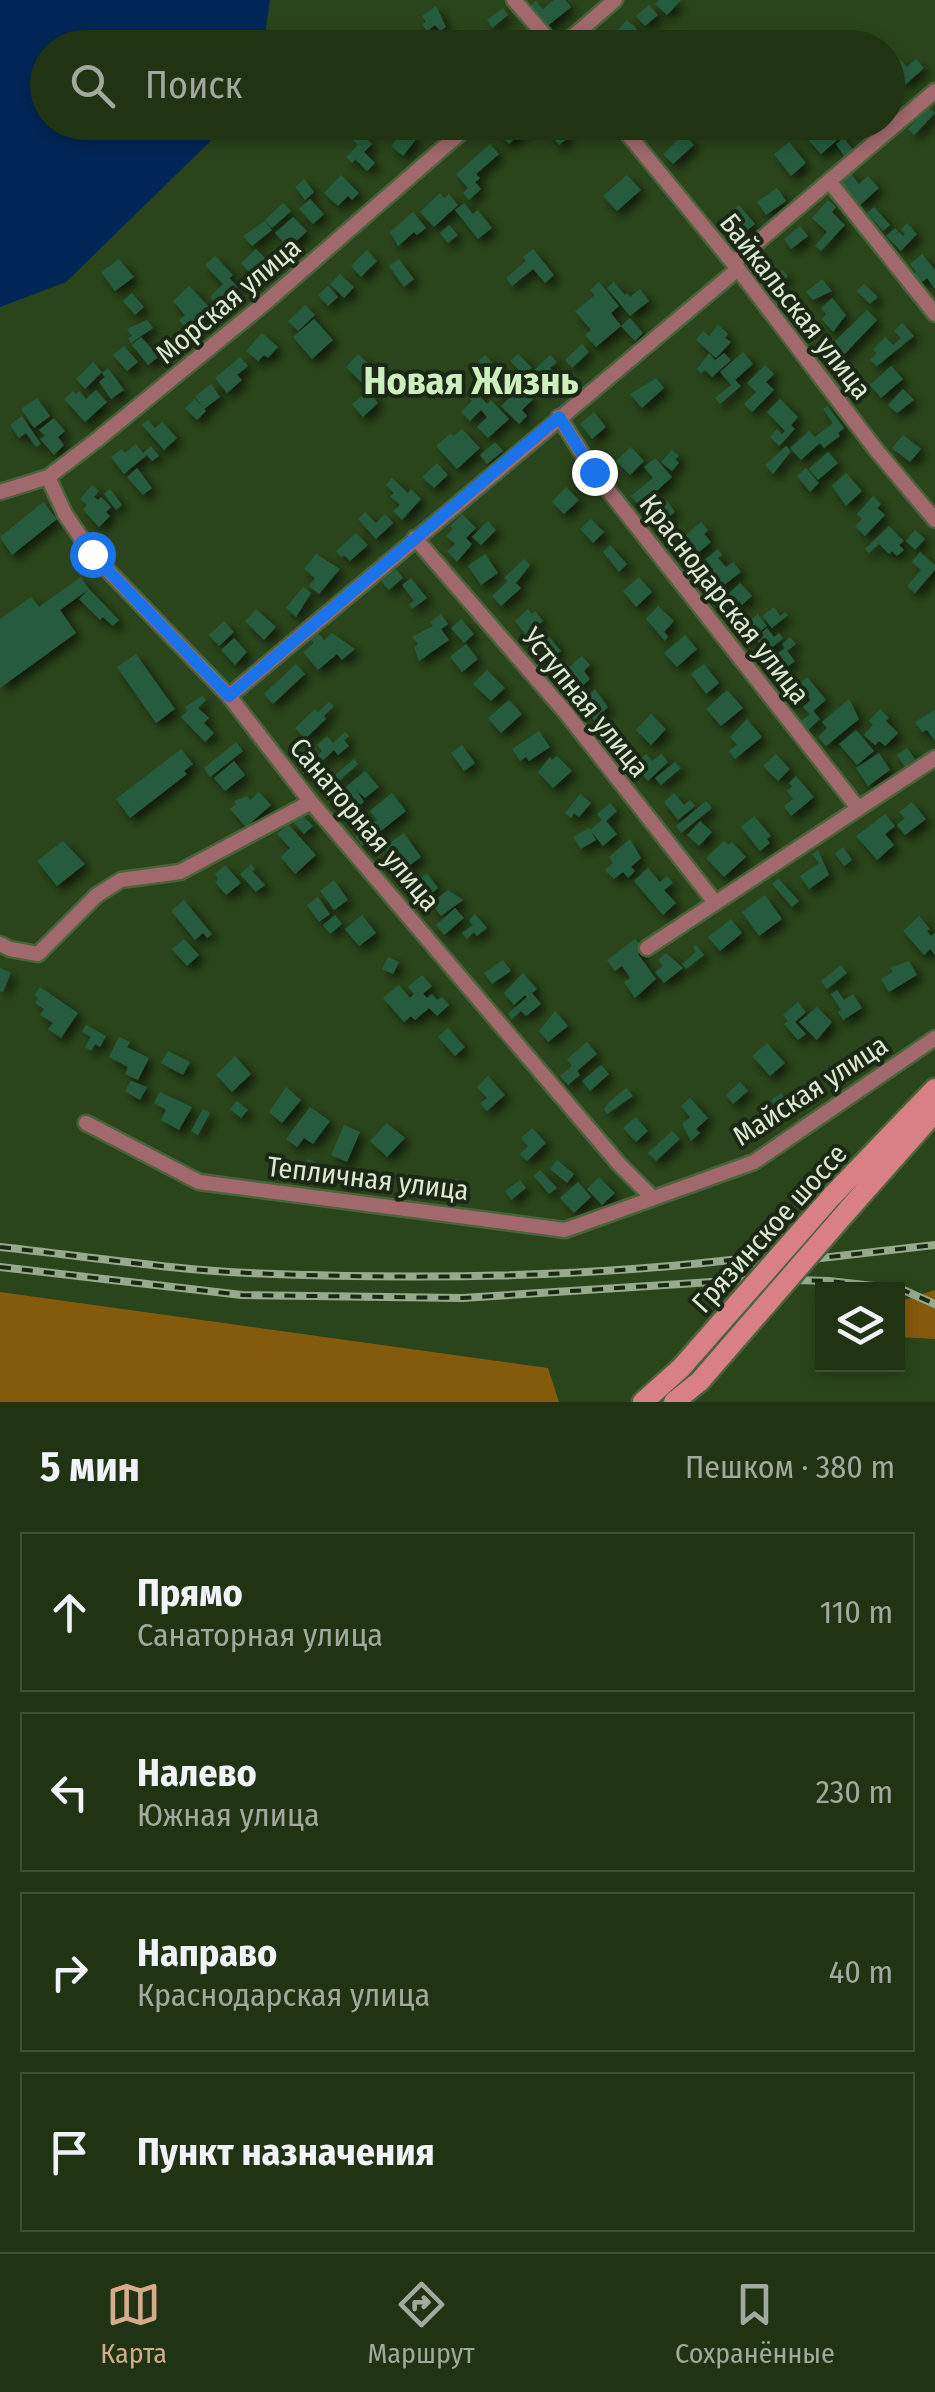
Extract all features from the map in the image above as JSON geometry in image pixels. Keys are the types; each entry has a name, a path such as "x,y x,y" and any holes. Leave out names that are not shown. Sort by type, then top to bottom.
{"main road":[{"name":"Грязинское шоссе","path":"674,1402 700,1381 935,1089"},
{"name":"Грязинское шоссе","path":"643,1402 935,1112"}],"street":[{"path":"514,0 542,30"},
{"path":"579,30 615,0"},
{"path":"905,116 935,91"},
{"name":"Морская улица","path":"0,492 48,476 265,303 452,140"},
{"name":"Байкальская улица","path":"633,140 877,452 935,520"},
{"path":"229,696 559,417 877,140"},
{"path":"829,181 935,314"},
{"name":"Краснодарская улица","path":"559,417 594,472 858,808"},
{"name":"Санаторная улица","path":"48,476 65,514 92,554 229,696 310,802 619,1164 653,1198"},
{"name":"Уступная улица","path":"415,538 566,713 714,901"},
{"path":"647,948 935,758"},
{"path":"0,944 10,950 38,954 96,896 121,880 180,872 310,802"},
{"name":"Майская улица","path":"653,1198 754,1162 935,1038"},
{"name":"Тепличная улица","path":"86,1124 199,1182 565,1230 653,1198"}],"shaded area":[{"path":"935,1290 935,1339 905,1337 905,1300"},
{"path":"0,1292 548,1368 559,1402 0,1402"}],"water":[{"path":"0,0 270,0 266,30 30,30 30,140 212,140 66,282 0,307"}],"building":[{"path":"554,0 565,0 571,7 545,28 528,8 536,1 543,9"},
{"path":"659,0 681,0 667,15 655,4"},
{"path":"649,5 658,15 645,26 636,16"},
{"path":"436,6 446,27 439,30 435,25 426,30 422,16"},
{"path":"503,8 508,15 492,28 487,20"},
{"path":"627,20 637,29 636,30 617,30"},
{"path":"916,59 924,68 905,85 905,65"},
{"path":"928,107 935,113 914,135 908,129"},
{"path":"353,140 368,140 372,144 364,152 375,163 367,171 355,159 352,163 346,157 358,145"},
{"path":"396,140 415,140 403,156 391,146"},
{"path":"678,140 689,140 694,145 673,164 663,154"},
{"path":"809,140 837,140 821,154"},
{"path":"846,140 854,151 845,157 836,144"},
{"path":"789,142 806,163 791,176 774,154"},
{"path":"490,144 499,154 476,174 480,178 475,182 481,189 469,200 463,193 468,188 456,174"},
{"path":"850,173 859,184 868,176 879,188 860,205 840,181"},
{"path":"341,175 359,193 352,200 348,196 338,206 324,193"},
{"path":"627,175 641,190 617,211 603,196"},
{"path":"304,179 314,192 305,200 295,187"},
{"path":"777,188 786,201 766,215 757,202"},
{"path":"440,193 444,198 449,194 458,205 434,227 420,212"},
{"path":"310,199 324,214 313,224 299,209"},
{"path":"828,200 836,207 832,212 845,225 821,251 815,246 827,232 812,218"},
{"path":"283,203 291,211 272,228 265,220"},
{"path":"464,203 473,214 478,210 492,228 478,239 455,210"},
{"path":"739,205 755,224 740,236 724,217"},
{"path":"874,207 890,225 883,231 867,213"},
{"path":"413,212 426,228 417,235 414,232 398,246 390,232"},
{"path":"293,217 307,231 289,248 275,233"},
{"path":"265,221 272,230 252,246 243,236"},
{"path":"907,223 917,234 901,251 886,236 895,228 895,235 899,232 903,236 901,230"},
{"path":"449,225 458,235 448,243 440,233"},
{"path":"800,226 808,236 791,249 784,239"},
{"path":"256,249 270,263 254,277 241,263"},
{"path":"533,249 554,275 545,283 533,269 512,286 506,278 526,261 523,257"},
{"path":"367,250 377,261 361,277 351,266"},
{"path":"922,254 935,270 935,289 927,278 919,284 912,275 916,272 910,264"},
{"path":"215,256 233,275 229,278 238,287 218,305 210,297 223,284 205,265"},
{"path":"119,259 134,277 115,291 101,272"},
{"path":"399,259 414,279 404,287 389,266"},
{"path":"782,270 788,276 773,290 767,284"},
{"path":"340,274 354,287 344,298 330,284"},
{"path":"822,279 832,291 813,300 806,292"},
{"path":"599,282 619,306 611,313 621,326 596,347 585,335 591,330 575,311 595,295 590,290"},
{"path":"614,282 630,297 640,289 649,301 630,316 607,288"},
{"path":"864,284 878,297 870,304 857,291"},
{"path":"189,286 212,310 189,331 179,320 185,315 173,301"},
{"path":"328,286 338,297 328,306 318,295"},
{"path":"779,289 787,298 775,308 767,299"},
{"path":"132,293 144,307 135,315 123,301"},
{"path":"832,298 846,315 833,332 822,319 826,314 821,308"},
{"path":"305,305 315,315 298,331 288,321"},
{"path":"867,310 877,320 838,361 826,350"},
{"path":"630,318 643,333 635,341 621,326"},
{"path":"314,319 333,340 312,359 293,337"},
{"path":"147,320 153,328 131,343 127,329"},
{"path":"902,323 914,336 877,366 870,360 877,353 873,350 885,337 893,345 901,338 894,331"},
{"path":"718,325 731,342 716,358 696,340 703,331 709,336"},
{"path":"262,333 278,347 268,358 264,355 258,361 246,351"},
{"path":"141,337 154,351 163,343 168,349 148,365 132,345"},
{"path":"582,344 589,352 572,368 565,360"},
{"path":"124,346 138,362 127,371 113,355"},
{"path":"743,352 753,364 735,380 741,386 720,404 715,398 731,385 720,372"},
{"path":"709,353 715,360 711,364 724,353 731,360 712,377 697,369"},
{"path":"358,354 378,373 365,386 346,367"},
{"path":"518,354 532,368 524,375 510,361"},
{"path":"485,355 497,368 490,375 478,361"},
{"path":"550,355 557,362 550,368 559,378 544,392 528,376"},
{"path":"240,357 248,366 237,375 242,380 227,393 215,378"},
{"path":"93,362 102,372 85,389 76,379"},
{"path":"765,365 774,374 766,382 774,390 752,412 744,404 756,392 747,383"},
{"path":"891,366 903,379 881,398 870,385"},
{"path":"108,368 124,390 111,399 99,382"},
{"path":"513,378 533,399 522,410 527,416 519,424 501,406 515,393 511,388 499,399 495,395"},
{"path":"656,378 664,388 642,408 630,394"},
{"path":"475,382 481,387 476,392 487,404 491,400 509,419 488,438 477,427 487,417 481,410 470,421 461,412 472,401 468,396"},
{"path":"211,384 220,397 204,409 195,396"},
{"path":"903,389 914,400 897,413 888,405"},
{"path":"96,390 107,402 85,422 64,399 79,391 86,399"},
{"path":"368,391 378,403 363,417 352,404"},
{"path":"37,398 50,416 34,428 21,409"},
{"path":"195,399 206,411 197,420 185,408"},
{"path":"780,399 798,417 791,425 795,429 779,446 770,437 777,429 782,434 785,431 767,412"},
{"path":"827,406 844,428 824,448 820,443 801,460 790,448 809,431 815,437 833,423 823,409"},
{"path":"594,412 606,427 592,439 580,424"},
{"path":"22,416 41,444 36,447 26,433 19,438 10,425"},
{"path":"54,418 65,431 58,437 64,445 54,455 40,439 45,436 39,430"},
{"path":"148,420 155,428 162,422 177,438 164,450 142,425"},
{"path":"462,429 480,448 457,469 436,446"},
{"path":"903,435 921,449 910,462 892,448"},
{"path":"495,442 503,451 487,464 480,455"},
{"path":"136,444 143,453 151,446 159,456 152,461 147,455 124,474 111,457"},
{"path":"786,446 791,451 773,474 765,465"},
{"path":"631,447 644,461 630,475 616,461"},
{"path":"672,450 679,456 675,459 679,463 672,471 661,462"},
{"path":"828,452 838,463 818,480 809,469"},
{"path":"655,458 672,477 640,506 631,496 653,478 644,467"},
{"path":"437,463 448,475 434,488 422,477"},
{"path":"137,468 152,488 143,495 127,477"},
{"path":"806,468 819,483 810,492 797,476"},
{"path":"846,473 862,491 846,506 832,486"},
{"path":"392,478 421,499 402,520 393,511 400,505 390,496 394,493 386,485"},
{"path":"92,485 99,491 94,497 101,497 111,507 106,512 110,516 99,527 83,510 87,505 80,499"},
{"path":"566,487 579,500 564,514 552,502"},
{"path":"110,489 122,505 116,510 104,494"},
{"path":"873,496 881,504 877,508 885,515 865,536 855,526 862,519 857,514"},
{"path":"667,501 675,512 662,522 654,511"},
{"path":"43,502 57,519 12,555 0,537"},
{"path":"365,512 376,523 385,514 393,523 376,539 358,519"},
{"path":"462,514 476,528 466,538 472,544 457,562 447,551 455,544 446,536"},
{"path":"591,519 604,532 593,543 580,529"},
{"path":"488,521 496,530 481,545 472,537"},
{"path":"701,522 711,542 690,560 676,544"},
{"path":"889,526 904,541 899,545 904,550 897,556 879,544 869,553 865,549"},
{"path":"915,530 925,539 915,550 906,541"},
{"path":"356,533 368,545 350,561 336,551"},
{"path":"610,545 627,564 619,572 603,552"},
{"path":"718,549 722,555 718,558 726,567 733,562 741,572 719,589 699,565"},
{"path":"920,552 935,565 935,570 915,593 907,586 921,570 912,562"},
{"path":"316,554 340,569 319,594 309,586 315,578 304,569"},
{"path":"485,554 498,573 481,585 468,566"},
{"path":"524,559 530,565 516,583 521,588 501,606 492,596"},
{"path":"692,560 701,570 692,579 683,570"},
{"path":"396,569 403,578 389,590 381,581"},
{"path":"81,577 89,589 60,610 76,633 0,688 0,619 31,597 39,607"},
{"path":"639,577 652,592 636,607 623,591"},
{"path":"411,578 427,598 412,609 409,605 414,601 402,585"},
{"path":"740,583 752,596 742,605 739,601 732,607 724,598"},
{"path":"303,587 311,593 296,617 286,608"},
{"path":"89,589 119,620 113,626 103,617 100,620 79,599"},
{"path":"658,606 674,621 664,632 668,636 665,641 646,619"},
{"path":"732,607 739,616 732,621 726,612"},
{"path":"774,607 780,616 785,612 788,615 772,628 762,616"},
{"path":"256,609 276,627 264,640 245,621"},
{"path":"528,609 543,621 526,635 515,621"},
{"path":"441,614 448,624 441,629 449,640 419,661 414,647 418,644 412,637 433,626 430,622"},
{"path":"758,614 767,626 747,641 738,630"},
{"path":"461,619 474,634 464,643 451,628"},
{"path":"224,621 234,632 219,646 209,635"},
{"path":"767,628 774,637 779,633 783,638 765,654 756,638"},
{"path":"318,633 324,640 332,633 355,649 342,660 337,654 318,670 303,652 314,643 310,639"},
{"path":"546,633 561,651 550,660 535,642"},
{"path":"685,635 697,649 677,667 664,653"},
{"path":"790,637 796,644 787,651 795,661 783,670 779,665 772,671 765,663 785,648 782,644"},
{"path":"234,638 247,652 235,665 221,650"},
{"path":"466,644 478,659 462,672 450,657"},
{"path":"136,654 175,709 156,723 117,667"},
{"path":"582,656 590,665 584,671 590,679 579,689 576,686 571,690 559,676"},
{"path":"296,664 305,674 273,704 264,694"},
{"path":"704,664 719,683 706,694 691,674"},
{"path":"487,670 505,688 491,701 473,684"},
{"path":"807,677 826,700 813,711 820,719 808,730 801,721 810,714 803,707 811,700 798,685"},
{"path":"795,682 804,696 793,704 788,697 782,701 778,693"},
{"path":"595,689 608,707 595,721 587,712 596,703 588,696"},
{"path":"727,690 743,708 721,726 706,709"},
{"path":"202,696 206,700 198,708 209,718 204,723 214,733 205,742 181,717 188,710 185,707"},
{"path":"849,699 859,719 826,746 818,737 827,728 822,722"},
{"path":"509,700 522,714 501,733 488,718"},
{"path":"329,702 334,706 324,716 326,719 305,739 295,728"},
{"path":"880,709 898,733 885,746 879,741 875,745 864,735 873,725 869,721"},
{"path":"935,710 935,741 915,722"},
{"path":"651,714 666,729 651,745 636,730"},
{"path":"747,719 762,737 735,759 729,751 737,745 730,737"},
{"path":"856,730 874,751 857,765 839,744"},
{"path":"539,731 550,747 529,761 526,757 520,761 512,749"},
{"path":"345,732 349,736 344,740 349,746 338,755 334,750 320,763 316,757 322,751 317,745 327,736 333,743"},
{"path":"236,742 243,751 210,777 204,768"},
{"path":"462,745 475,763 464,771 451,753"},
{"path":"907,748 915,759 905,767 897,755"},
{"path":"181,749 193,764 184,771 187,774 130,818 116,799"},
{"path":"627,751 636,761 625,770 617,760"},
{"path":"879,753 890,770 868,786 856,768"},
{"path":"646,754 652,761 661,754 668,762 648,781 634,765"},
{"path":"776,754 790,769 778,781 763,766"},
{"path":"305,755 313,766 303,774 295,763"},
{"path":"557,756 572,771 553,788 538,772 550,757 552,760"},
{"path":"354,759 358,764 339,781 334,776"},
{"path":"234,761 245,775 225,791 214,778"},
{"path":"675,762 681,768 661,785 655,778"},
{"path":"365,771 379,787 365,798 356,790 364,802 342,818 338,812 348,805 342,797 347,793 356,801 346,787"},
{"path":"796,776 814,797 791,816 784,806 793,799 787,791"},
{"path":"259,792 271,805 246,827 230,809 236,804 234,801 247,796 250,800"},
{"path":"392,793 406,811 362,846 355,837 377,820 370,811"},
{"path":"674,793 684,805 690,800 695,806 678,820 664,802"},
{"path":"580,794 591,803 579,817 574,813 571,818 565,813"},
{"path":"706,801 712,808 681,833 676,826"},
{"path":"912,802 926,819 905,835 897,825 905,818 899,812"},
{"path":"610,803 617,811 606,821 617,834 603,846 590,830 602,820 597,814"},
{"path":"885,814 895,826 885,834 894,845 877,860 856,836"},
{"path":"302,815 313,826 304,834 294,823"},
{"path":"754,816 771,836 767,839 770,843 760,851 741,827"},
{"path":"700,821 712,832 699,846 687,835"},
{"path":"288,824 316,855 295,874 281,857 290,848 277,834"},
{"path":"589,828 596,840 581,849 573,837"},
{"path":"404,833 421,857 401,872 384,847"},
{"path":"630,839 641,858 631,867 635,871 628,878 623,872 614,879 605,870 613,863 609,857"},
{"path":"63,841 85,864 57,886 37,861"},
{"path":"724,841 728,845 732,842 746,857 724,877 706,858"},
{"path":"843,847 852,860 844,866 835,854"},
{"path":"818,850 829,875 809,889 800,876 819,863 812,854"},
{"path":"251,864 255,869 252,871 265,885 256,892 240,874"},
{"path":"225,865 241,883 226,895 215,882 215,874"},
{"path":"648,868 660,882 667,876 673,883 664,890 676,903 663,915 634,881"},
{"path":"427,873 438,888 428,897 416,882"},
{"path":"778,878 799,901 792,907 772,884"},
{"path":"334,880 348,900 334,910 320,891"},
{"path":"448,890 463,900 441,916 431,903"},
{"path":"765,895 782,919 759,936 742,912"},
{"path":"318,897 330,914 319,922 307,905"},
{"path":"184,900 212,934 207,938 203,933 195,940 171,911"},
{"path":"455,908 464,918 444,935 436,925"},
{"path":"475,914 487,928 467,939 462,933 473,925 469,920"},
{"path":"335,915 342,924 330,934 323,925"},
{"path":"362,915 376,933 359,946 345,929"},
{"path":"919,916 931,936 935,933 935,955 930,949 924,955 903,931"},
{"path":"731,919 742,933 720,951 708,937"},
{"path":"184,939 199,955 187,966 172,949"},
{"path":"635,939 644,950 638,954 656,979 635,998 624,982 630,978 622,966 615,971 607,960"},
{"path":"696,945 704,955 686,969 682,964 696,952"},
{"path":"666,953 683,968 664,983 655,972 663,966 658,960"},
{"path":"388,957 399,962 393,974 382,969"},
{"path":"503,960 511,971 492,984 484,973"},
{"path":"909,961 917,975 889,992 881,979 893,972 890,968"},
{"path":"841,965 847,973 827,989 821,981"},
{"path":"0,968 11,973 3,992 0,991"},
{"path":"523,973 537,989 532,993 541,1004 526,1016 521,1011 512,1019 508,1014 527,997 514,1005 504,993"},
{"path":"422,975 432,986 423,994 427,998 432,994 437,1000 442,997 449,1005 437,1016 429,1008 415,1020 411,1016 404,1022 383,998 399,985 410,998 414,994 408,987"},
{"path":"40,987 78,1013 61,1038 48,1029 53,1023 40,1015 44,1009 35,1003 38,998 34,995"},
{"path":"837,990 844,1000 853,994 862,1008 843,1020 831,994"},
{"path":"798,1002 806,1012 795,1022 806,1034 798,1040 784,1024 788,1021 783,1015"},
{"path":"817,1007 832,1022 817,1040 799,1022"},
{"path":"555,1011 568,1026 548,1042 539,1031"},
{"path":"86,1025 106,1036 100,1047 95,1044 91,1051 85,1047 91,1037 82,1032"},
{"path":"448,1028 465,1047 455,1056 438,1037"},
{"path":"119,1037 130,1042 127,1047 149,1058 138,1080 125,1074 128,1067 109,1057"},
{"path":"587,1042 597,1054 568,1085 560,1076 572,1066 567,1059"},
{"path":"767,1043 785,1063 770,1076 752,1056"},
{"path":"168,1051 190,1062 183,1075 161,1063"},
{"path":"235,1056 251,1074 232,1092 216,1075"},
{"path":"601,1065 609,1074 590,1091 582,1081"},
{"path":"488,1076 505,1095 487,1111 480,1104 487,1098 477,1087"},
{"path":"131,1081 147,1087 140,1100 125,1091"},
{"path":"740,1082 748,1091 733,1104 726,1095"},
{"path":"286,1087 301,1100 282,1123 269,1112"},
{"path":"626,1088 633,1096 607,1114 607,1104"},
{"path":"160,1092 192,1107 179,1130 161,1120 166,1110 154,1103"},
{"path":"781,1093 789,1104 779,1111 771,1100"},
{"path":"690,1098 708,1118 696,1129 700,1133 691,1141 682,1124 690,1117 681,1106"},
{"path":"237,1101 248,1110 241,1118 230,1109"},
{"path":"310,1107 330,1121 313,1144 304,1138 297,1147 286,1139"},
{"path":"203,1109 210,1113 198,1135 191,1131"},
{"path":"636,1117 648,1131 636,1142 623,1128"},
{"path":"387,1123 405,1138 387,1157 370,1141"},
{"path":"344,1125 360,1132 347,1162 331,1155"},
{"path":"532,1128 546,1143 527,1161 520,1154 528,1146 521,1138"},
{"path":"672,1131 680,1139 656,1161 648,1153"},
{"path":"308,1159 324,1166 318,1179 302,1172"},
{"path":"557,1160 574,1174 567,1183 550,1169"},
{"path":"348,1169 357,1176 348,1189 339,1182"},
{"path":"540,1170 557,1188 549,1194 534,1176"},
{"path":"599,1177 615,1193 602,1205 587,1189"},
{"path":"520,1180 526,1188 511,1200 505,1191"},
{"path":"578,1182 591,1197 574,1213 560,1198"}],"railway":[{"path":"742,1267 935,1245"},
{"path":"0,1247 218,1271 376,1276 566,1273 756,1257"},
{"path":"0,1267 242,1295 462,1298 759,1279 829,1281 901,1289 935,1304"}],"district":[{"name":"Новая Жизнь","path":"471,381"}],"route":[{"path":"92,554 229,696 559,417 594,472"}]}
